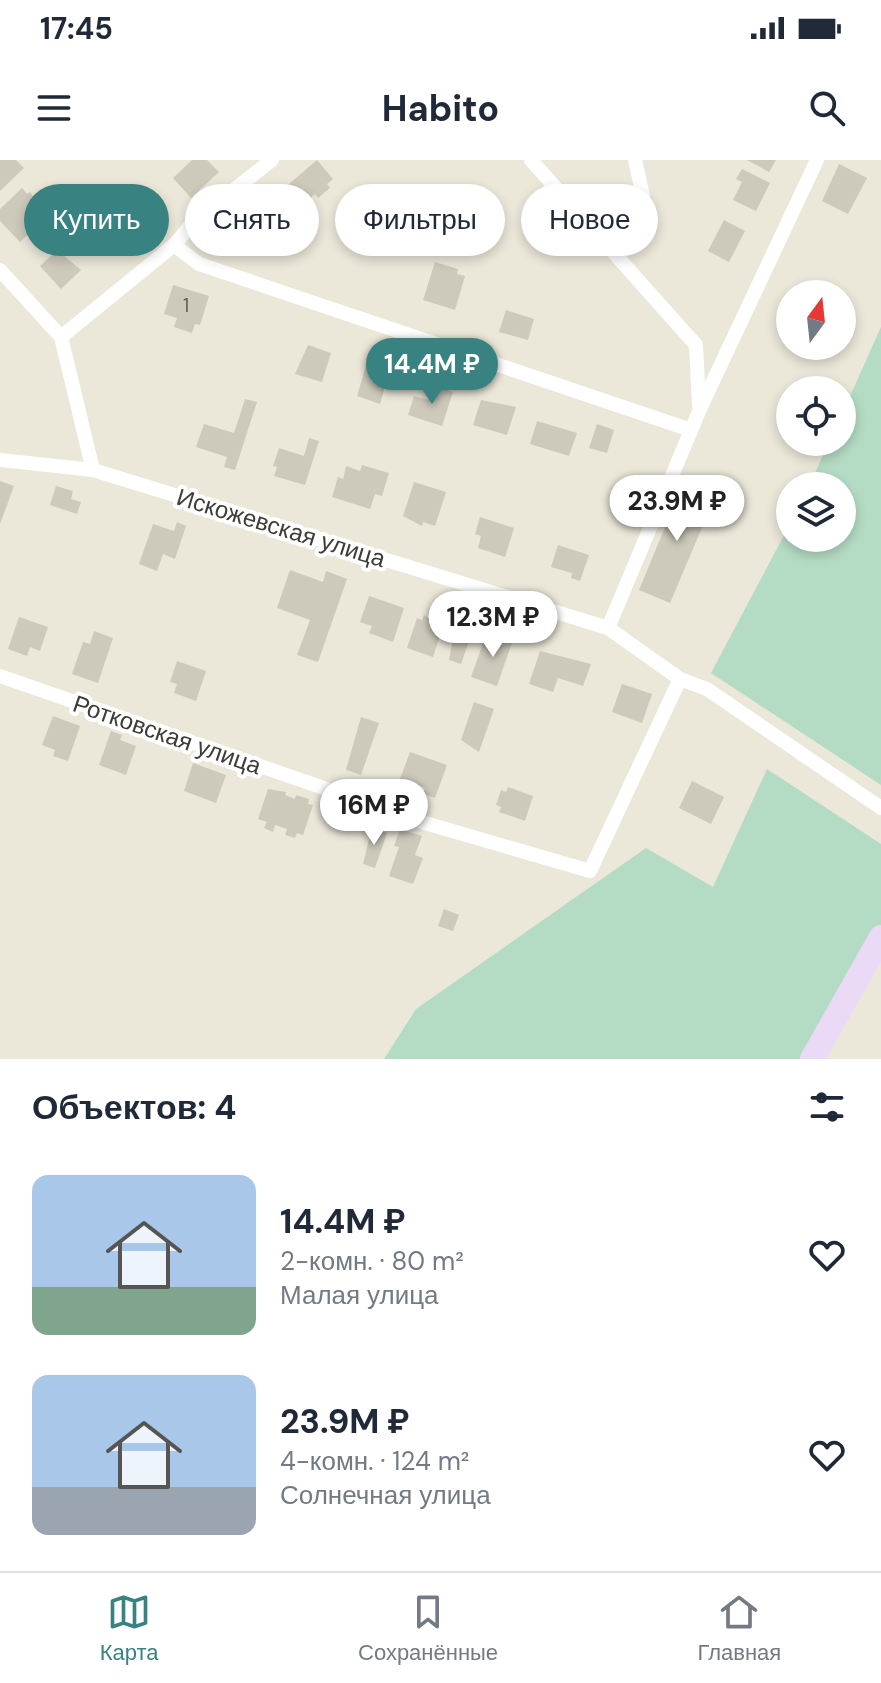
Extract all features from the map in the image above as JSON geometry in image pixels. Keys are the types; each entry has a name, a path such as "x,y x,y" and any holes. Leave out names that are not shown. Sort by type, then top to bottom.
{"main road":[{"path":"812,1059 881,937"}],"street":[{"path":"61,337 174,245 195,220 272,160"},
{"path":"531,160 696,345 700,409"},
{"path":"635,160 640,184"},
{"path":"608,628 700,409 817,160"},
{"path":"174,245 199,264 691,430"},
{"path":"0,270 61,337 93,470 0,460"},
{"name":"Искожевская улица","path":"93,470 608,628 680,679 707,689 881,808"},
{"name":"Ротковская улица","path":"0,676 425,823 590,871 680,679"}],"green space":[{"path":"881,327 881,785 711,673 776,550 856,552 856,472 815,472 823,456 856,456 856,383"},
{"path":"767,769 881,844 881,926 805,1059 384,1059 416,1009 646,848 713,887"}],"building":[{"path":"0,160 16,160 24,168 0,191"},
{"path":"192,160 207,160 219,172 206,184 185,184 185,191 173,178"},
{"path":"317,160 333,179 327,184 330,188 319,197 319,184 289,184"},
{"path":"747,160 776,160 769,172"},
{"path":"839,164 867,178 848,214 822,201"},
{"path":"742,169 770,183 756,211 733,200 742,182 736,179"},
{"path":"22,188 24,238 20,242 0,221 0,209"},
{"path":"724,220 745,231 729,262 708,251"},
{"path":"51,256 64,256 81,270 61,289 40,266"},
{"path":"435,262 458,269 457,274 465,276 455,310 423,300"},
{"path":"173,285 209,296 200,325 195,324 192,333 174,327 177,318 164,314"},
{"path":"506,310 534,319 528,340 499,332"},
{"path":"308,345 331,353 322,382 295,374"},
{"path":"368,359 391,366 380,404 357,396"},
{"path":"432,385 453,392 442,426 408,415 414,396 428,400"},
{"path":"245,399 257,402 235,470 224,467 227,457 196,447 204,424 234,433"},
{"path":"481,400 516,407 507,435 473,425"},
{"path":"537,421 577,433 569,456 530,444"},
{"path":"597,424 614,430 607,453 589,448"},
{"path":"309,438 319,441 305,485 274,476 277,467 273,466 279,448 304,456"},
{"path":"362,465 389,473 382,496 375,494 370,509 332,497 338,477 343,479 346,466 360,471"},
{"path":"0,481 14,486 0,524"},
{"path":"414,482 446,492 435,526 423,522 422,526 403,516"},
{"path":"683,484 715,497 670,603 639,590"},
{"path":"56,486 73,491 71,499 81,502 77,514 50,505"},
{"path":"480,517 514,528 505,557 478,548 481,536 475,534"},
{"path":"177,522 186,526 175,559 163,554 157,571 139,564 153,524 174,531"},
{"path":"558,545 589,555 580,581 571,578 572,573 551,567"},
{"path":"290,570 323,582 326,571 347,579 318,662 297,655 310,620 277,608"},
{"path":"369,596 404,608 393,642 369,633 372,626 360,622"},
{"path":"424,615 443,627 433,657 407,648 417,618 422,620"},
{"path":"19,617 48,627 40,651 30,647 27,656 8,649"},
{"path":"457,617 475,624 461,664 449,660"},
{"path":"94,631 113,638 98,683 72,674 83,642 90,644"},
{"path":"496,631 514,637 497,686 471,677 485,638 493,641"},
{"path":"540,651 591,664 583,686 558,678 553,692 529,684"},
{"path":"177,661 206,671 196,701 174,693 177,684 170,682"},
{"path":"622,684 652,694 642,723 612,712"},
{"path":"474,702 494,709 479,752 461,740"},
{"path":"53,716 80,726 68,761 53,756 55,750 42,745"},
{"path":"361,717 379,723 361,775 346,770"},
{"path":"111,731 122,735 120,740 136,746 126,775 99,765"},
{"path":"410,752 447,765 435,798 423,794 425,788 400,779"},
{"path":"193,763 226,775 216,803 184,791"},
{"path":"692,781 724,797 711,824 679,808"},
{"path":"508,787 533,796 525,821 499,812 501,807 496,805 501,790 506,792"},
{"path":"268,789 286,792 285,795 295,799 296,795 309,799 308,804 313,805 303,835 297,833 295,838 285,835 287,829 275,825 273,832 264,828 267,822 258,819"},
{"path":"372,827 387,833 375,868 363,864"},
{"path":"400,829 422,836 415,855 423,858 413,884 389,876 399,847 394,846"},
{"path":"444,909 459,915 453,931 438,926"}]}
